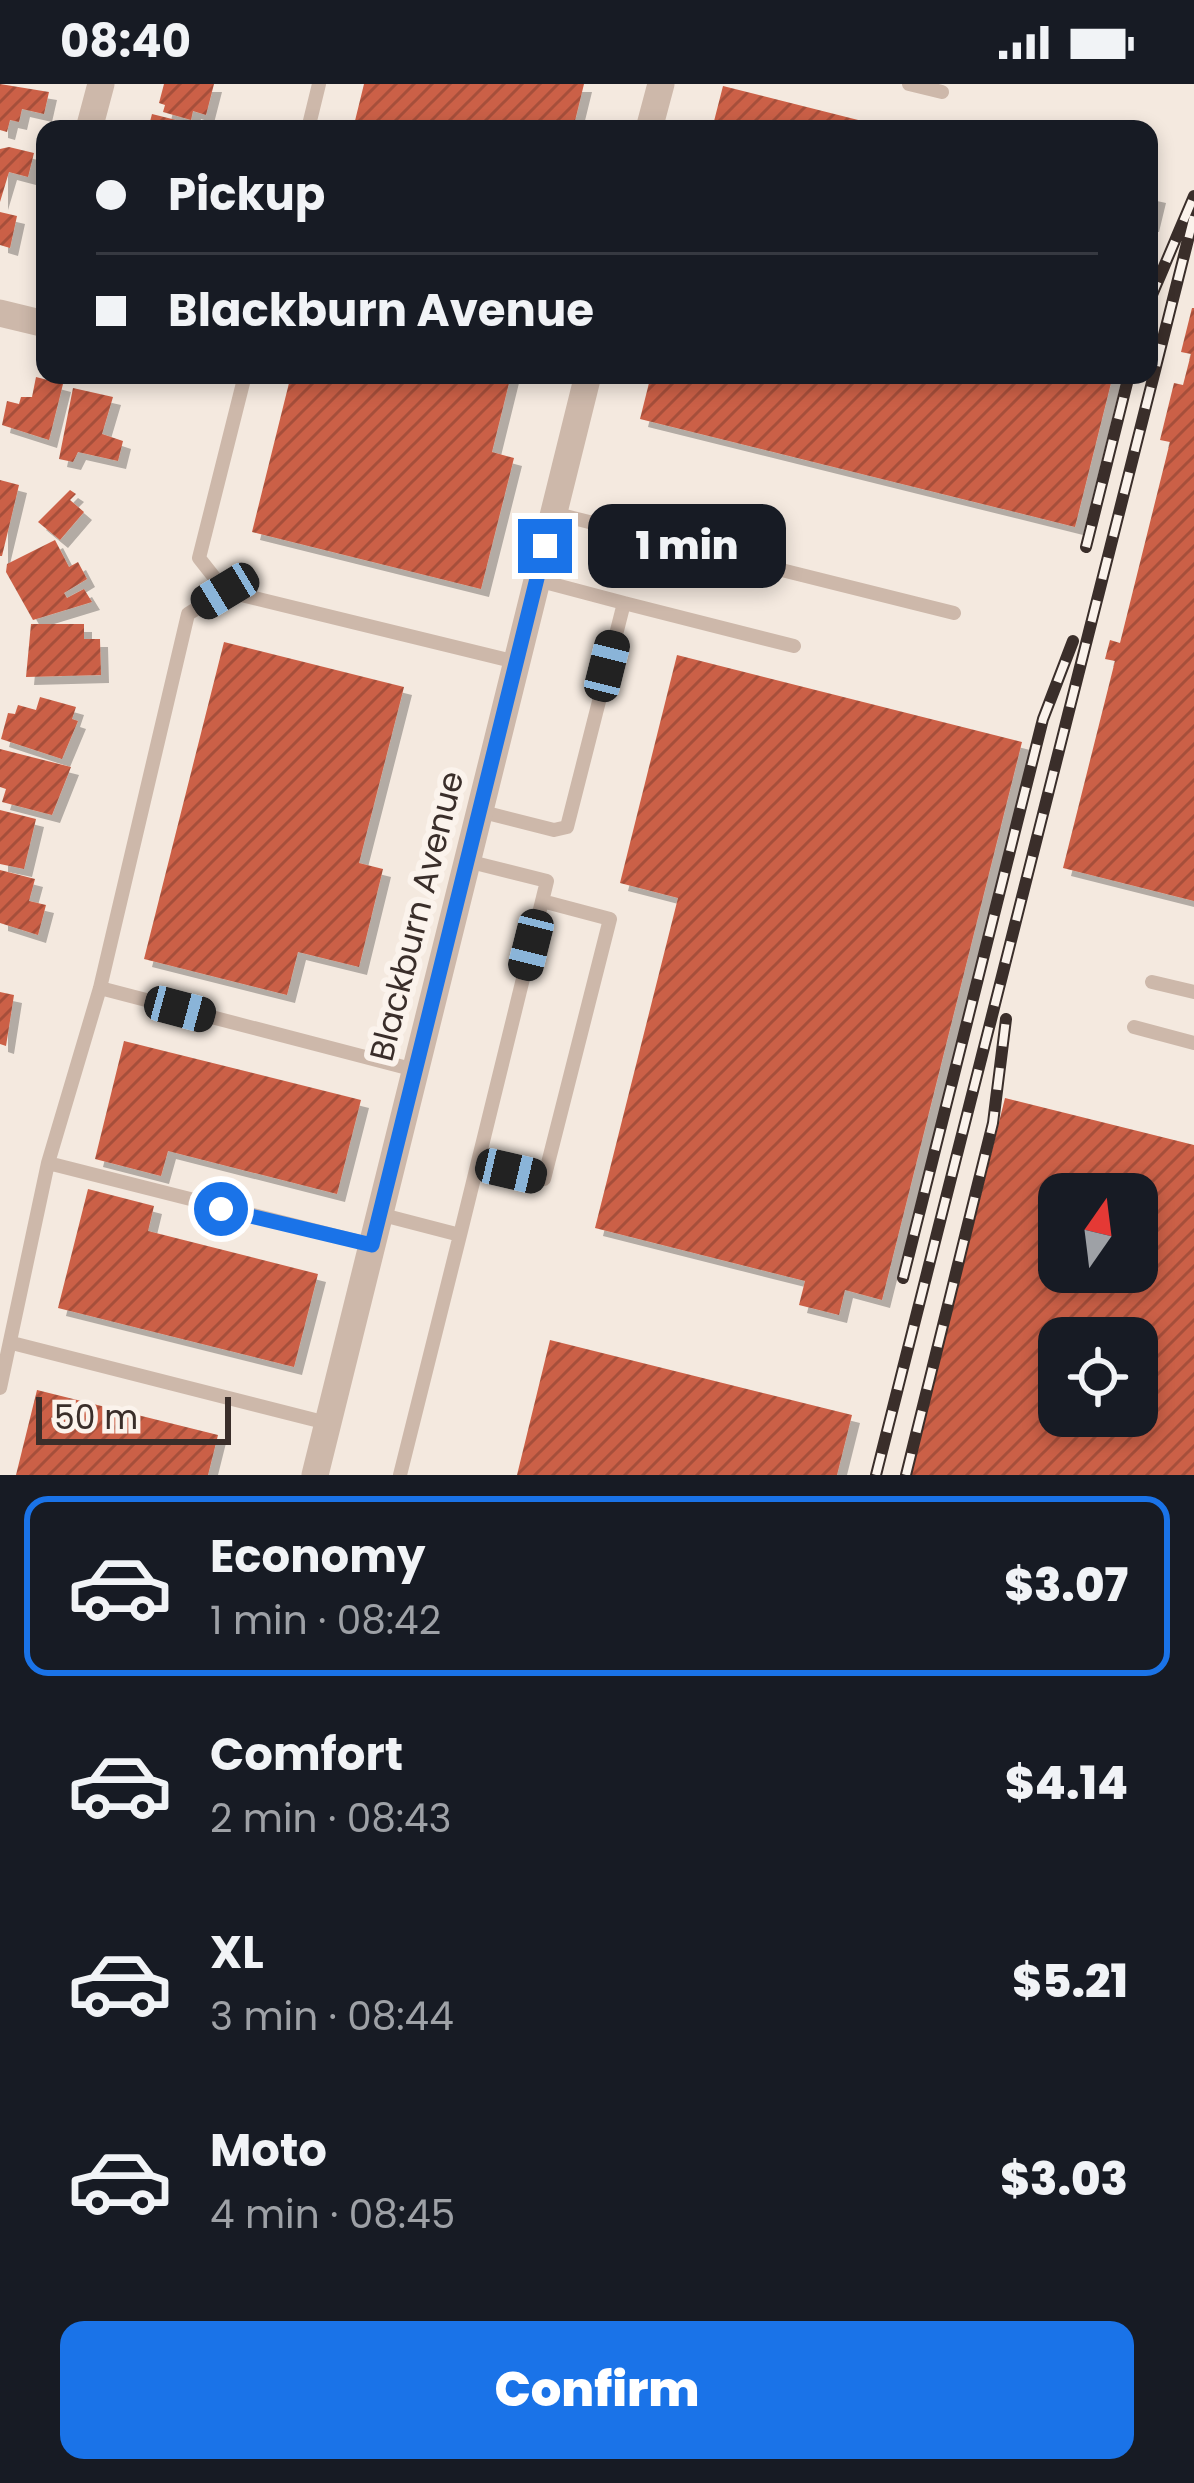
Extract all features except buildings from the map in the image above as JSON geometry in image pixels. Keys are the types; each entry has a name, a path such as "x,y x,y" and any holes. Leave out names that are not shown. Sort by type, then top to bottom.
{"street":[{"path":"91,120 101,84"},
{"path":"651,120 661,84"},
{"path":"0,313 36,314"},
{"name":"Blackburn Avenue","path":"315,1475 586,384"}],"lane":[{"path":"310,120 319,84"},
{"path":"910,84 942,92"},
{"path":"243,384 199,558 225,591 517,662"},
{"path":"553,513 954,613"},
{"path":"537,580 794,646"},
{"path":"0,1388 49,1163 100,988 188,614 225,591"},
{"path":"479,811 554,830 567,827 623,603"},
{"path":"400,1475 547,881 467,861"},
{"path":"478,1163 544,1178 610,920 542,901"},
{"path":"1152,982 1194,992"},
{"path":"100,988 415,1070"},
{"path":"1134,1027 1194,1043"},
{"path":"49,1163 372,1245"},
{"path":"380,1214 460,1235"},
{"path":"12,1343 328,1423"}],"railway":[{"path":"1158,281 1194,196"},
{"path":"1158,359 1194,216"},
{"path":"1086,547 1127,384"},
{"path":"876,1475 1152,384"},
{"path":"903,1278 1043,719 1073,641"},
{"path":"906,1475 993,1123 1006,1019"}],"route":[{"path":"221,1209 372,1245 545,546"}]}
